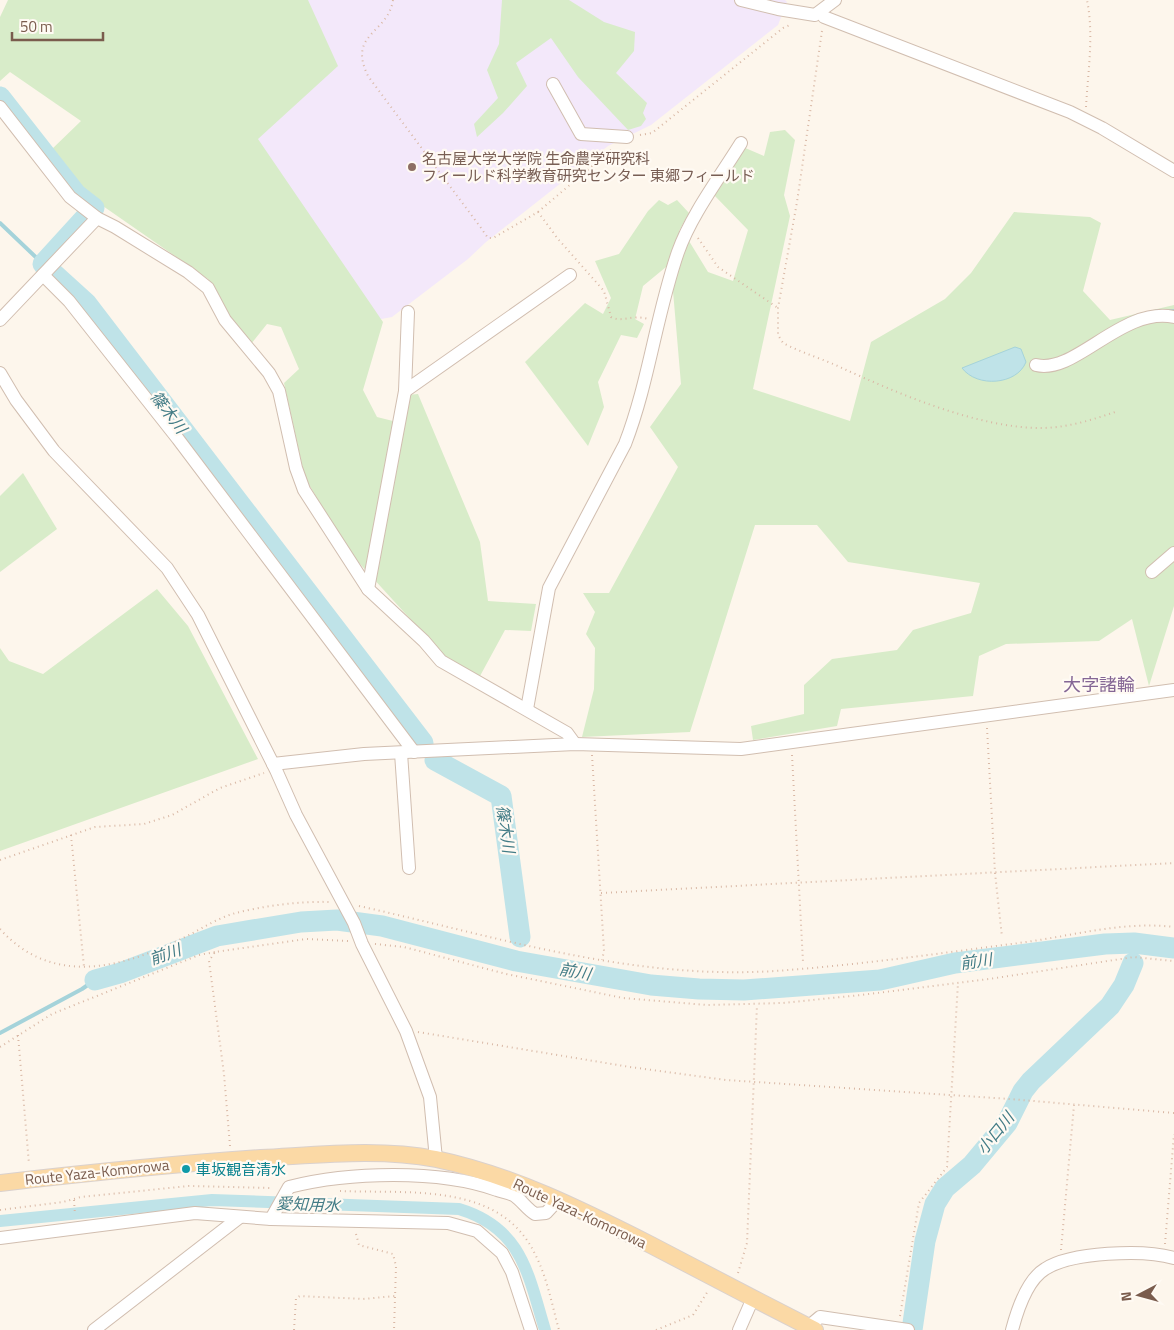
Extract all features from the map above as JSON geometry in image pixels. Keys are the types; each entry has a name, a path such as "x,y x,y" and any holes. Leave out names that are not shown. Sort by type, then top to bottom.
{"main road":[{"name":"Route Yaza-Komorowa","path":"0,1183 144,1166 354,1153 403,1154 436,1159 528,1186 812,1328"}],"street":[{"path":"741,0 819,16 1025,93 1084,119 1174,171"},
{"path":"819,16 835,0"},
{"path":"553,84 582,134 627,137"},
{"path":"0,107 70,197 97,218 188,272 208,288 225,320 268,373 279,391 296,468 304,490 368,589 424,640 441,661 567,733 575,744"},
{"path":"527,709 549,588 625,444 633,423 657,322 678,251 741,143"},
{"path":"0,320 97,218"},
{"path":"405,391 570,274"},
{"path":"44,275 69,301 167,424 372,694 407,752 410,868"},
{"path":"368,589 405,391 408,312"},
{"path":"1036,365 1044,367 1065,360 1136,320 1150,317 1174,317"},
{"path":"0,372 16,400 54,451 167,568 198,615 275,767 296,815 344,902 362,944 406,1031 430,1097 436,1159"},
{"path":"1152,572 1174,553"},
{"path":"275,767 303,759 575,744 591,746 741,748 1174,690"},
{"path":"271,1219 288,1187 311,1181 349,1176 431,1176 464,1180 515,1196 535,1214 546,1212 558,1200"},
{"path":"0,1238 195,1214 271,1219 448,1223 477,1231 502,1253 512,1272 531,1330"},
{"path":"94,1330 240,1216"},
{"path":"1012,1330 1022,1303 1036,1277 1044,1270 1062,1261 1142,1252 1169,1256"},
{"path":"739,1330 753,1298"},
{"path":"812,1328 820,1317 903,1329"}],"path":[{"path":"393,0 388,13 363,43 362,65 368,76 488,238 504,234 538,212 627,137 652,133 783,28 819,16 797,202 778,308 778,335 783,343 866,380 976,418 1017,427 1044,428 1089,421 1115,412"},
{"path":"1084,119 1091,39 1087,0"},
{"path":"538,212 558,240 604,291 612,317 623,319 637,316 657,322"},
{"path":"687,234 699,239 718,267 778,308"},
{"path":"987,716 996,873 1002,937"},
{"path":"792,742 803,962"},
{"path":"591,746 604,951 602,961"},
{"path":"0,860 95,827 144,824 172,815 220,788 275,767"},
{"path":"71,835 84,967"},
{"path":"601,893 1174,863"},
{"path":"0,930 33,957 46,962 84,967 106,966 178,940 232,914 315,901 344,902 412,917 512,943 602,961 648,969 720,974 848,964 1029,941 1104,928 1149,925 1174,927"},
{"path":"0,1046 60,1010 199,955 271,942 306,939 404,947 506,974 623,998 707,1005 758,1005 958,983 1134,957 1174,961"},
{"path":"215,952 209,961 224,1074 231,1160"},
{"path":"903,1329 919,1203 947,1167 958,983"},
{"path":"734,1288 747,1243 758,1005"},
{"path":"406,1031 630,1067 753,1082 1010,1098 1074,1106 1174,1114"},
{"path":"18,1034 31,1179"},
{"path":"1062,1261 1060,1254 1074,1106"},
{"path":"1169,1256 1174,1134"},
{"path":"74,1199 76,1228"},
{"path":"351,1220 359,1245 392,1254 396,1266 394,1330"},
{"path":"656,1330 694,1315 715,1278"},
{"path":"294,1330 296,1298 300,1296 363,1299 395,1296"}],"shaded area":[{"name":"名古屋大学大学院 生命農学研究科 フィールド科学教育研究センター 東郷フィールド","path":"250,0 785,0 787,2 778,25 651,125 608,146 486,242 468,259 392,317 360,323 245,160 267,124"}],"green space":[{"path":"8,0 308,0 338,66 258,139 383,322 363,390 377,417 401,423 407,395 418,394 480,542 488,601 536,604 531,631 505,630 480,676 445,657 350,553 305,478 284,383 299,369 281,327 267,324 251,344 229,317 208,279 77,188 51,150 81,121 10,72 0,81 0,17"},
{"path":"502,0 569,0 604,22 635,32 634,51 616,73 647,103 643,113 646,119 641,126 628,130 578,77 551,38 516,63 527,86 503,113 477,137 474,124 498,98 487,70 499,44"},
{"path":"785,130 795,140 784,195 790,216 753,389 850,421 871,342 945,299 971,273 1014,212 1090,217 1101,223 1083,291 1110,320 1174,305 1174,606 1149,686 1132,619 1099,641 1006,644 979,656 973,696 841,709 837,726 753,740 751,726 804,714 804,685 832,659 897,650 913,630 971,613 980,583 848,562 817,525 755,525 690,732 582,737 594,689 595,648 586,634 595,612 583,593 609,593 678,467 650,427 681,384 673,291 675,269 666,267 643,286 635,319 644,324 637,338 621,335 598,382 604,407 588,446 525,362 585,303 603,314 611,298 595,261 619,254 648,211 659,200 668,205 677,200 689,213 679,231 689,241 708,272 733,281 748,230 714,195 743,147 764,156 770,132"},
{"path":"23,473 57,529 0,572 0,496"},
{"path":"157,589 188,626 258,759 0,851 0,648 9,661 43,674"}],"water":[{"path":"1015,347 1021,349 1026,362 1021,370 1006,379 986,381 977,379 962,368"}],"waterway":[{"name":"篠木川","path":"0,97 76,194 94,208 43,264 86,303 423,743"},
{"path":"0,223 43,264"},
{"path":"1157,311 1174,311"},
{"name":"篠木川","path":"435,760 501,796 520,937"},
{"name":"前川","path":"95,980 120,973 217,936 301,922 337,920 382,926 516,961 651,985 699,989 744,990 880,980 955,963 1105,944 1134,943 1174,948"},
{"name":"小口川","path":"912,1330 925,1241 935,1204 945,1188 972,1165 1007,1123 1023,1091 1031,1081 1110,1006 1124,985 1133,963"},
{"name":"前川","path":"0,1033 82,989 95,980"},
{"name":"愛知用水","path":"0,1221 212,1200 459,1209 480,1217 497,1228 509,1241 527,1272 545,1330"}],"place":[{"name":"名古屋大学大学院 生命農学研究科 フィールド科学教育研究センター 東郷フィールド","path":"412,167"},
{"name":"車坂観音清水","path":"186,1169"}],"district":[{"name":"大字諸輪","path":"1099,684"}]}
